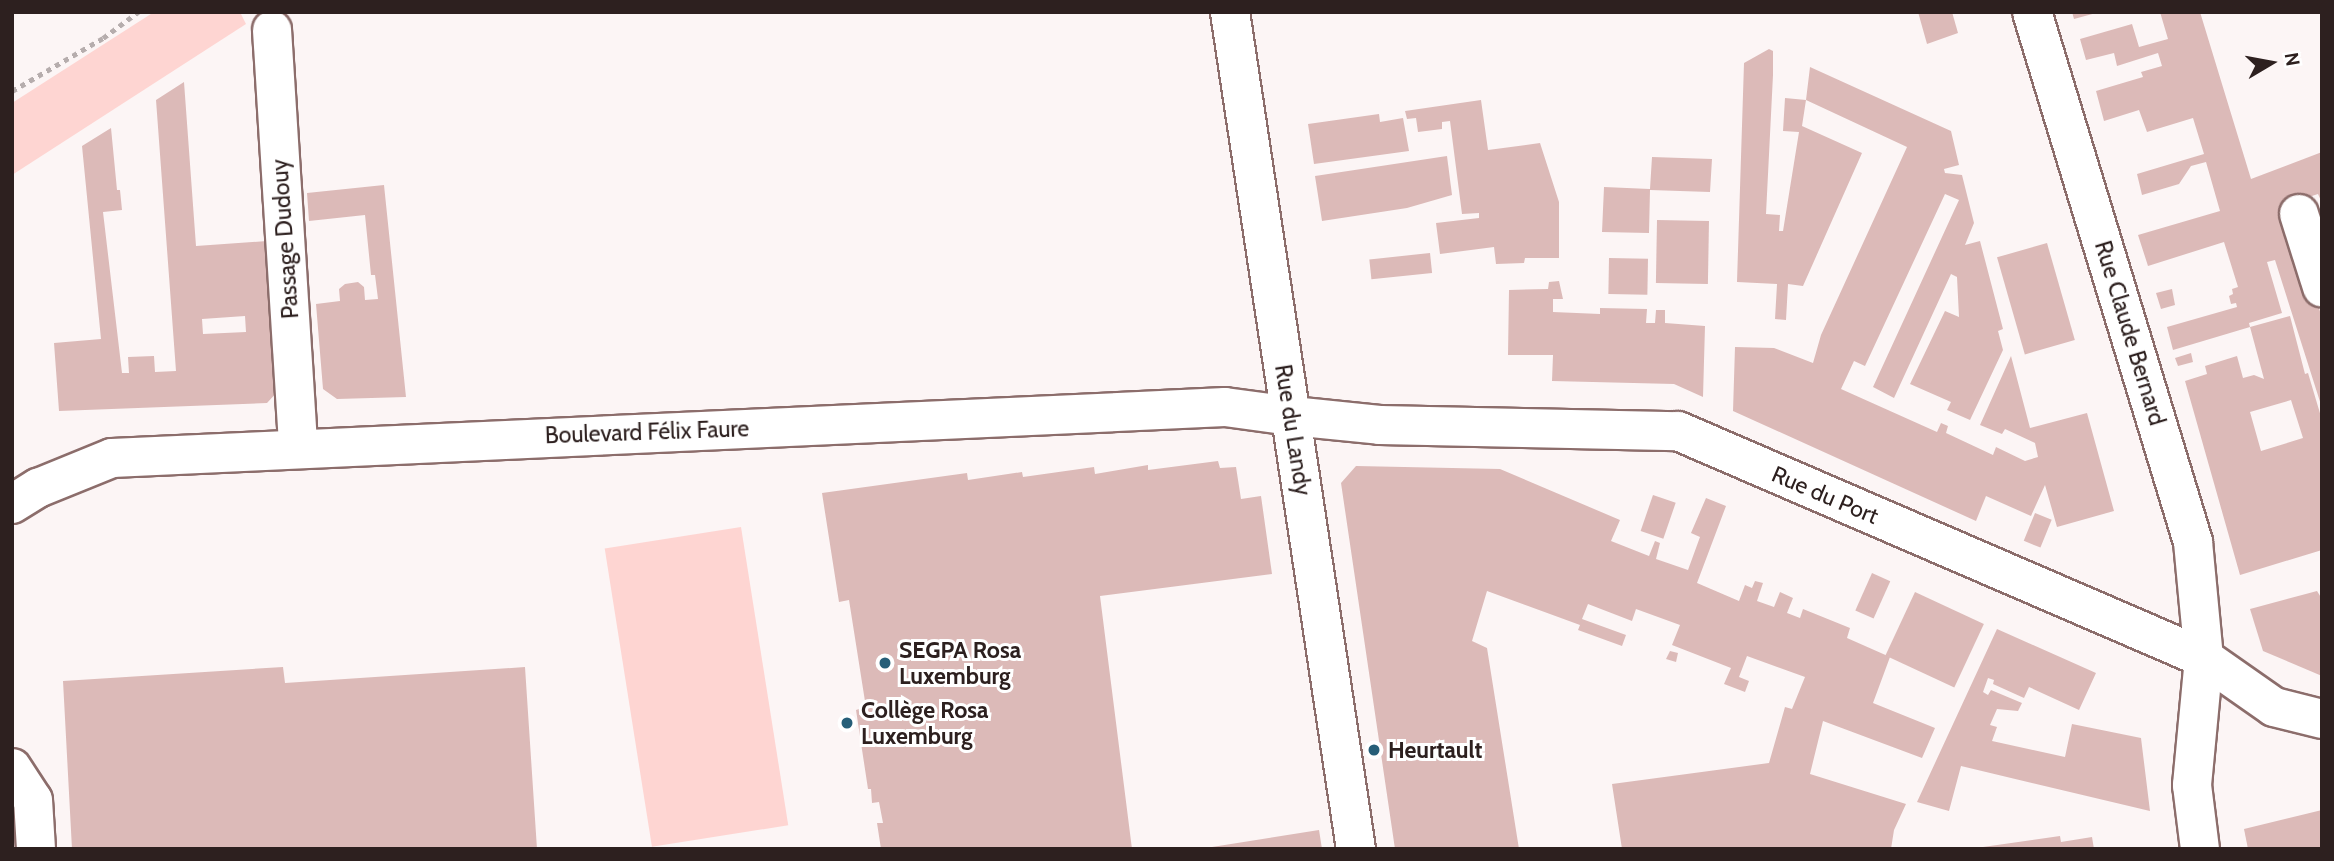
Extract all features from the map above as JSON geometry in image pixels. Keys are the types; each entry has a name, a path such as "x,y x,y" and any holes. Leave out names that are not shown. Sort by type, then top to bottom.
{"street":[{"name":"Rue du Landy","path":"1230,12 1356,849"},
{"name":"Rue Claude Bernard","path":"2032,12 2193,542 2204,658 2192,785 2200,849"},
{"name":"Passage Dudouy","path":"272,30 298,447"},
{"path":"2299,214 2322,286"},
{"name":"Boulevard Félix Faure","path":"12,504 38,488 113,457 1225,407 1292,416"},
{"name":"Rue du Port","path":"1292,416 1380,425 1678,431 2204,658 2274,707 2322,719"},
{"path":"12,768 33,800 36,849"}],"path":[{"path":"12,91 103,38 138,12"}],"shaded area":[{"path":"154,12 240,12 246,24 12,175 12,103"},
{"path":"741,527 788,825 652,847 605,549"}],"building":[{"path":"1918,12 1952,12 1958,33 1927,44"},
{"path":"2072,12 2096,12 2096,13 2074,19"},
{"path":"2160,12 2200,12 2251,179 2322,152 2322,203 2318,194 2287,204 2322,318 2322,408 2275,260 2267,262 2282,313 2249,323 2250,327 2173,350 2167,327 2237,307 2236,303 2231,304 2229,296 2233,294 2232,289 2238,287 2224,242 2148,266 2138,235 2220,211 2206,162 2191,166 2179,184 2142,195 2137,174 2204,154 2193,118 2147,132 2139,110 2104,121 2096,91 2143,77 2141,72 2162,66 2158,53 2117,66 2114,53 2086,60 2080,39 2132,24 2139,47 2168,39"},
{"path":"1769,49 1773,51 1773,75 1766,214 1780,215 1779,231 1783,231 1799,132 1783,131 1785,98 1806,100 1802,126 1862,153 1803,286 1788,284 1786,320 1775,319 1777,284 1737,282 1744,63"},
{"path":"1810,67 1951,131 1959,165 1944,169 1945,173 1962,175 1974,223 1965,245 1980,241 2003,329 1998,331 2003,350 1970,420 1947,410 1951,402 1910,384 1945,311 1959,317 1957,277 1951,274 1894,398 1873,387 1959,200 1945,194 1865,366 1854,361 1841,389 1937,432 1941,423 1948,426 1946,433 1993,455 1996,447 2025,461 2038,457 2035,443 2005,429 2002,434 1980,425 2011,356 2030,428 2087,413 2114,511 2057,527 2045,485 2031,516 1986,496 1976,521 1733,411 1735,347 1774,348 1813,363 1821,335 1907,147 1806,100"},
{"path":"184,82 196,246 267,241 279,390 267,403 59,411 54,343 101,339 82,146 111,128 117,190 120,190 122,210 103,212 122,373 129,373 128,357 154,356 155,372 176,371 156,100","holes":["245,316 246,332 203,334 202,319"]},
{"path":"1481,100 1488,150 1540,143 1559,202 1559,258 1525,258 1524,263 1496,264 1494,247 1440,254 1436,223 1479,218 1479,213 1462,214 1450,121 1442,122 1442,129 1418,132 1416,118 1407,119 1405,111"},
{"path":"1379,114 1380,122 1403,118 1409,151 1314,164 1308,124"},
{"path":"1447,156 1452,195 1407,208 1322,221 1315,176"},
{"path":"1652,157 1712,159 1710,192 1650,190 1649,233 1602,232 1604,187 1650,189"},
{"path":"384,185 406,397 337,399 323,389 316,304 340,301 339,289 345,284 358,282 364,287 365,300 378,299 375,275 371,275 365,215 309,221 307,193"},
{"path":"1657,220 1709,221 1708,284 1656,283"},
{"path":"2047,243 2075,340 2025,354 1997,257"},
{"path":"1430,253 1432,273 1371,279 1369,259"},
{"path":"1609,258 1648,259 1647,295 1608,294"},
{"path":"1559,281 1563,299 1553,299 1553,312 1600,314 1600,308 1647,309 1646,323 1655,323 1656,310 1665,310 1665,323 1705,326 1703,397 1674,384 1552,381 1553,355 1508,355 1509,290 1548,289 1549,282"},
{"path":"2172,289 2175,305 2161,309 2156,293"},
{"path":"2290,316 2305,374 2308,373 2322,420 2322,550 2240,575 2185,381 2207,374 2205,366 2237,356 2243,378 2254,375 2264,379 2250,327","holes":["2291,400 2303,438 2261,451 2250,412"]},
{"path":"2191,353 2193,362 2178,366 2175,358"},
{"path":"1218,461 1220,468 1236,467 1241,499 1261,496 1272,574 1100,596 1132,849 881,849 877,823 883,823 879,802 872,803 871,789 868,789 856,710 859,709 859,715 867,714 849,600 839,602 822,493 967,473 968,480 1022,472 1023,477 1094,467 1095,474 1148,465 1148,470"},
{"path":"1356,466 1500,469 1620,520 1611,541 1649,556 1655,541 1660,543 1656,559 1688,570 1700,537 1691,533 1706,498 1726,506 1697,583 1739,601 1745,585 1752,588 1755,581 1763,583 1757,601 1774,607 1780,592 1793,598 1787,613 1800,618 1803,609 1850,628 1847,638 1890,657 1873,703 1935,728 1922,758 1823,721 1810,774 1906,804 1894,830 1891,849 1622,849 1612,784 1769,763 1785,707 1792,709 1805,677 1747,656 1739,677 1749,681 1745,692 1724,684 1731,668 1672,645 1680,625 1636,609 1632,621 1588,604 1582,619 1626,635 1622,646 1578,630 1580,625 1487,591 1472,641 1487,648 1519,849 1395,849 1341,483"},
{"path":"1653,495 1676,503 1663,539 1641,531"},
{"path":"2035,513 2052,520 2040,548 2024,541"},
{"path":"1872,573 1890,581 1874,619 1855,610"},
{"path":"2317,591 2322,599 2322,676 2263,651 2250,609"},
{"path":"1915,592 1984,624 1954,688 1885,655"},
{"path":"1997,629 2096,673 2079,710 2029,687 2024,698 1993,684 1994,680 1988,678 1983,692 1988,695 1991,690 2022,703 2018,711 1997,709 1990,725 1997,727 1992,741 2065,757 2072,724 2141,738 2150,811 1961,766 1949,811 1917,802"},
{"path":"1670,651 1678,653 1676,662 1666,659"},
{"path":"283,667 285,683 525,667 537,849 72,849 63,681"},
{"path":"2322,810 2322,849 2248,849 2244,829"},
{"path":"1319,830 1322,849 1212,849 1212,847"},
{"path":"2060,836 2061,842 2092,837 2094,849 1969,849"}],"place":[{"name":"SEGPA Rosa Luxemburg","path":"885,663"},
{"name":"Collège Rosa Luxemburg","path":"847,723"},
{"name":"Heurtault","path":"1374,750"}]}
